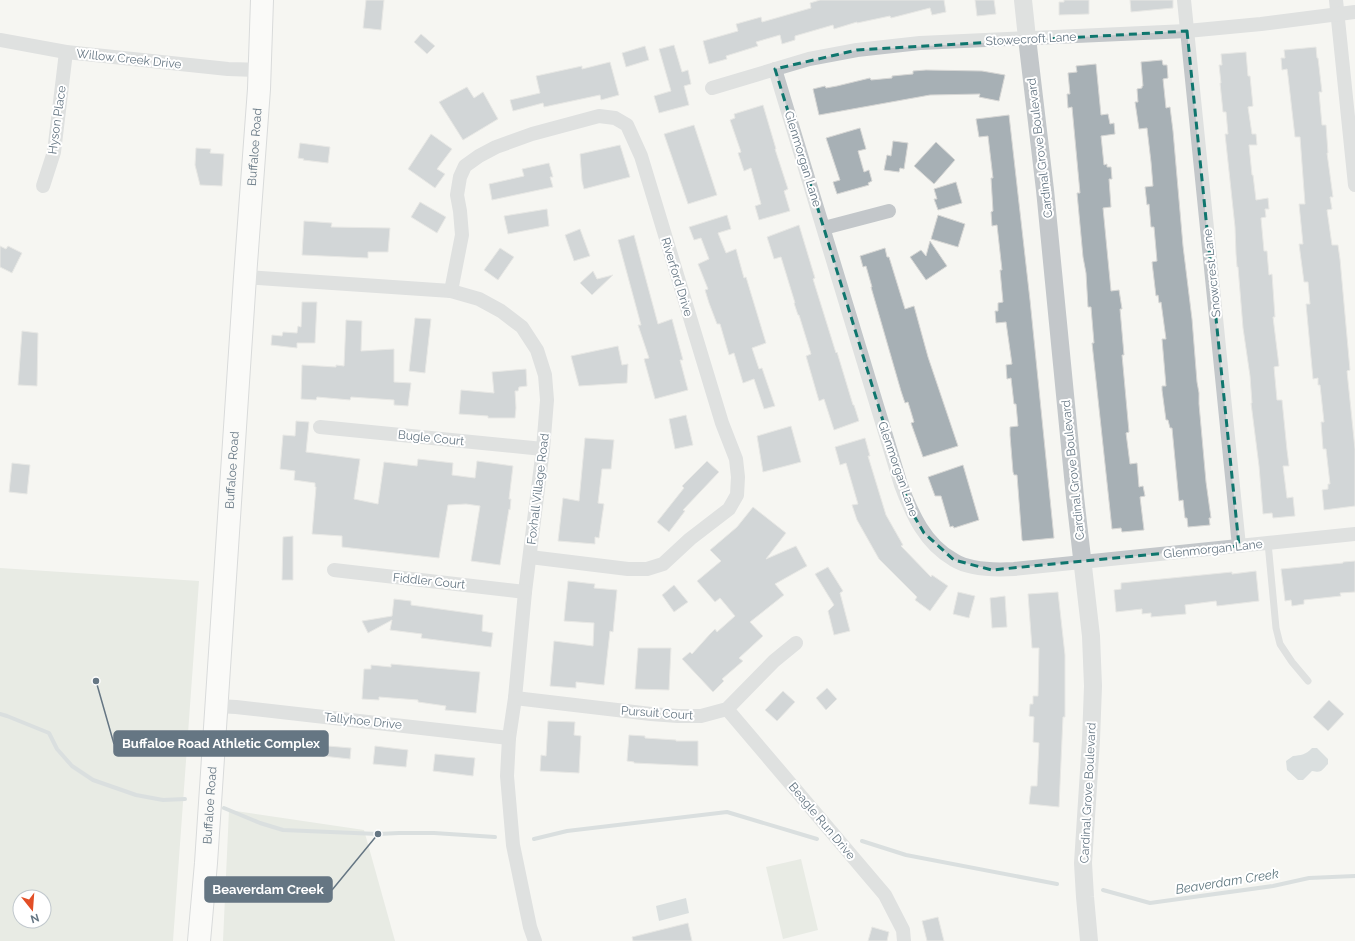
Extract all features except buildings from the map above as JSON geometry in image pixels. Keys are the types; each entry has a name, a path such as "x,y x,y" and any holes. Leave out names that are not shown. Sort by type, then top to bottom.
{"main road":[{"name":"Buffaloe Road","path":"199,941 206,863 260,70 262,0"}],"street":[{"name":"Cardinal Grove Boulevard","path":"1024,0 1045,190 1074,489 1091,636 1093,686 1092,740 1083,863 1089,941"},
{"name":"Snowcrest Lane","path":"1184,0 1239,546"},
{"name":"Stowecroft Lane","path":"712,88 809,59 857,50 920,43 1187,31 1261,24 1337,7 1355,12"},
{"path":"1337,7 1355,186"},
{"name":"Willow Creek Drive","path":"0,40 66,52 228,69 260,70"},
{"name":"Hyson Place","path":"43,186 54,152 66,52"},
{"name":"Glenmorgan Lane","path":"775,69 901,485 917,523 924,533 940,549 954,560 972,566 992,570 1355,534"},
{"name":"Riverford Drive","path":"451,291 462,235 457,195 460,177 465,166 496,146 578,120 599,116 615,118 628,125 641,156 722,423 736,459 738,477 737,496 729,509 690,539 663,564 647,569 628,569 530,557"},
{"path":"824,228 889,211"},
{"name":"Foxhall Village Road","path":"245,278 451,291 478,299 501,311 522,327 537,350 545,375 547,400 543,449 509,738 507,776 513,845 530,927 535,941"},
{"name":"Bugle Court","path":"320,427 543,449"},
{"name":"Fiddler Court","path":"334,570 525,592"},
{"path":"727,709 774,661 796,643"},
{"name":"Pursuit Court","path":"514,698 678,716 701,716 727,709"},
{"name":"Tallyhoe Drive","path":"216,706 252,708 509,738"},
{"name":"Beagle Run Drive","path":"727,709 885,895 903,930 904,941"}],"lane":[{"path":"1268,543 1276,628 1280,644 1292,662 1308,681"}],"highlighted area":[{"path":"1187,31 1239,546 992,570 954,560 924,533 910,509 775,69 857,50"}],"shaded area":[{"path":"0,568 199,581 173,941 0,941"},
{"path":"1312,748 1317,748 1328,759 1328,764 1321,771 1312,771 1303,780 1298,780 1287,770 1286,761 1293,756 1305,753"},
{"path":"229,810 364,830 395,941 223,941"},
{"path":"801,859 818,930 783,939 766,867"},
{"path":"686,898 689,913 659,921 656,906"}],"waterway":[{"name":"Beaverdam Creek","path":"0,714 49,733 57,749 72,766 93,780 136,795 163,800 185,799"},
{"name":"Beaverdam Creek","path":"224,808 260,823 283,830 378,834 434,833 495,837"},
{"name":"Beaverdam Creek","path":"534,839 567,831 727,812 817,839"},
{"name":"Beaverdam Creek","path":"862,841 906,855 1057,884"},
{"name":"Beaverdam Creek","path":"1103,890 1150,903 1273,886 1309,878 1355,876"}],"place":[{"name":"Buffaloe Road Athletic Complex","path":"96,681"},
{"name":"Beaverdam Creek","path":"378,834"}]}
